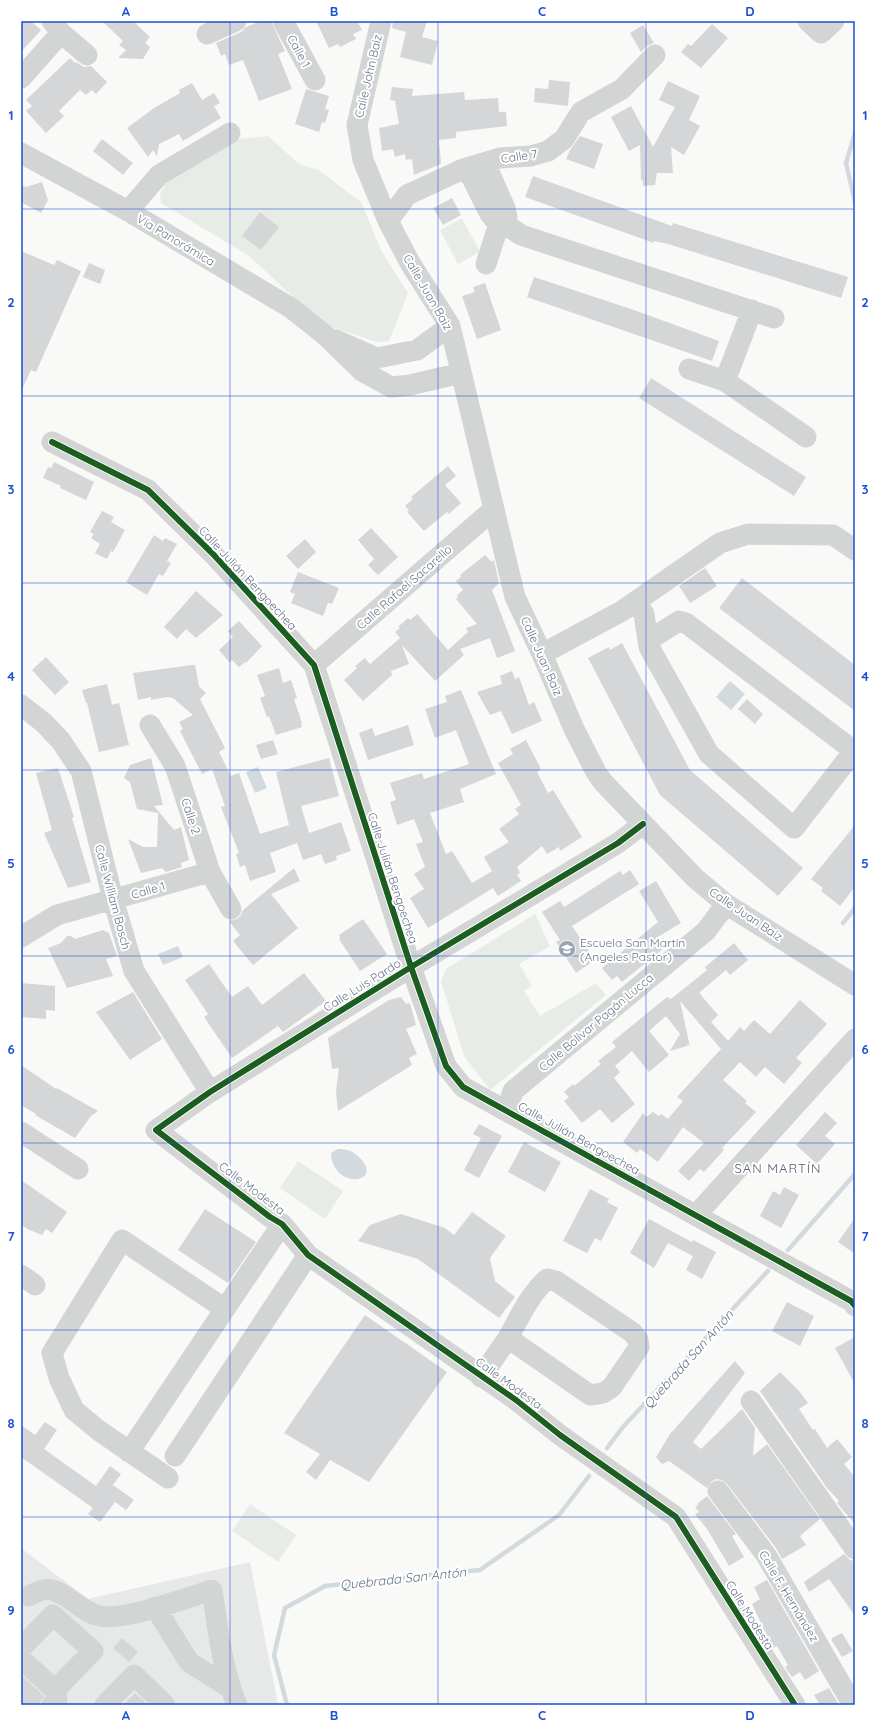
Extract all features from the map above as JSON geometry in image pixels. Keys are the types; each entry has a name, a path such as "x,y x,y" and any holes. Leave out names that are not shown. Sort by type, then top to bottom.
{"street":[{"path":"207,34 236,21"},
{"name":"Calle 1","path":"283,21 314,80"},
{"name":"Calle John Baiz","path":"381,21 357,125 363,160 388,221"},
{"path":"21,78 56,27 87,55"},
{"name":"Calle 7","path":"388,221 407,194 476,165 500,158 531,156 548,151 564,139 581,112 622,89 654,55"},
{"path":"128,211 159,175 230,133"},
{"name":"Vía Panorámica","path":"21,154 128,211 291,308 325,335 362,371 390,386 397,387"},
{"path":"476,165 490,214 497,222 505,224 521,235 774,318"},
{"name":"Calle Juan Baiz","path":"388,221 410,263 461,373 515,597 542,654 574,729 596,772 695,878 726,904 855,985"},
{"path":"486,264 496,233 505,224"},
{"path":"725,381 752,310"},
{"path":"325,335 344,334 376,346 399,344 442,331"},
{"name":"Vía Panorámica","path":"325,335 377,358 417,350 442,331"},
{"path":"405,353 396,371 397,387 461,373"},
{"path":"689,369 725,381 806,437"},
{"name":"Calle Julián Bengoechea","path":"52,442 148,490 213,554 314,666 411,968 446,1066 463,1087 850,1301 855,1306"},
{"name":"Calle Rafael Sacarello","path":"314,666 494,509"},
{"path":"542,654 629,607 720,543 748,534 833,535 855,550"},
{"path":"629,607 630,622 649,640 649,647 709,754 794,828 854,751 686,623 680,621 649,640"},
{"name":"Calle William Bosch","path":"22,709 44,723 62,741 80,771 113,899 134,971 210,1092"},
{"name":"Calle 2","path":"150,725 175,766 210,872 231,909"},
{"name":"Calle Luis Pardo","path":"156,1130 210,1092 618,843 643,824"},
{"name":"Calle 1","path":"21,937 57,915 210,872"},
{"name":"Calle Bolívar Pagán Lucca","path":"507,1110 513,1090 706,931 726,904"},
{"path":"696,1215 855,1038"},
{"name":"Calle Modesta","path":"156,1130 270,1217 282,1224 308,1255 516,1400 560,1435 676,1517 795,1705"},
{"path":"21,1132 78,1169"},
{"path":"130,1452 282,1224"},
{"path":"168,1478 98,1430 74,1410 59,1378 52,1353 122,1240 225,1309"},
{"path":"175,1456 308,1255"},
{"path":"481,1377 508,1338 526,1307 547,1278 556,1281 633,1332 638,1340 639,1347 612,1387 603,1393 590,1395 508,1338"},
{"path":"751,1401 855,1549"},
{"name":"Calle F. Hernández","path":"718,1491 766,1555 853,1705"},
{"path":"24,1599 43,1590 53,1590 100,1617 124,1615 212,1590 221,1647 234,1697"},
{"path":"155,1607 189,1662 234,1697"},
{"path":"21,1644 24,1645 53,1615 93,1651 54,1698 21,1659"},
{"path":"105,1705 134,1675 165,1705"}],"shaded area":[{"path":"268,136 299,164 318,170 361,202 381,250 408,293 389,341 377,342 322,324 248,255 161,203 160,194 168,180 239,139"},
{"path":"462,218 480,252 458,264 440,230"},
{"path":"730,681 745,694 731,710 716,697"},
{"path":"258,767 267,788 255,793 246,772"},
{"path":"535,914 550,946 519,964 532,986 524,991 540,1016 596,983 606,995 490,1090 464,1056 441,981 446,969"},
{"path":"178,946 183,957 163,965 158,954"},
{"path":"338,1149 350,1151 360,1158 366,1167 366,1173 362,1178 347,1178 339,1173 334,1165 331,1153"},
{"path":"298,1161 343,1191 325,1219 280,1188"},
{"path":"250,1504 296,1535 278,1562 232,1531"},
{"path":"21,1548 88,1599 250,1562 278,1705 21,1705"}],"building":[{"path":"21,21 31,21 41,30 21,52"},
{"path":"102,21 133,21 150,37 145,43 150,47 143,59 118,58 126,50 119,45 123,41"},
{"path":"261,21 271,21 285,51 278,54 292,89 259,101 243,60 229,65 225,54 221,56 216,43"},
{"path":"316,21 357,21 362,30 353,34 356,39 340,47 338,44 329,48"},
{"path":"393,21 427,21 422,37 438,41 432,65 400,57 406,32 392,28"},
{"path":"712,24 728,38 701,68 681,52 688,44 691,46"},
{"path":"643,25 654,43 647,46 641,52 630,33"},
{"path":"70,58 75,63 76,62 84,67 91,66 107,82 96,94 92,90 86,95 80,90 59,111 64,116 46,133 26,111 32,106 26,100"},
{"path":"549,80 570,82 568,106 534,102 535,88 548,89"},
{"path":"668,81 700,96 689,120 700,126 684,155 671,147 673,173 657,173 655,185 643,186 643,180 641,181 640,145 629,151 611,117 631,106 653,147 675,107 659,100"},
{"path":"192,83 202,100 214,93 220,103 214,106 221,118 183,141 179,134 159,144 157,156 153,150 148,157 127,128 154,108 180,93 179,90"},
{"path":"392,87 413,89 412,96 464,92 465,100 498,98 499,112 506,112 507,126 456,132 456,138 439,140 441,164 414,175 412,159 406,160 405,154 395,157 393,149 382,151 379,128 399,124 395,101 390,100"},
{"path":"306,89 329,96 325,109 329,110 325,123 322,122 319,132 295,124"},
{"path":"580,136 603,144 594,169 566,159 570,150"},
{"path":"102,139 133,163 123,175 93,151"},
{"path":"533,176 672,226 673,223 848,277 841,298 668,244 654,241 654,243 525,197"},
{"path":"42,182 48,200 41,213 21,202 21,185 26,187"},
{"path":"452,198 461,215 443,225 433,208"},
{"path":"260,212 279,227 261,250 242,236"},
{"path":"21,251 54,265 57,260 81,271 36,372 31,370 21,392"},
{"path":"89,263 105,270 100,284 83,277"},
{"path":"534,277 634,310 719,341 712,361 527,297"},
{"path":"485,283 501,330 477,339 462,296 475,292 473,287"},
{"path":"651,378 806,477 794,496 639,398"},
{"path":"54,462 94,482 86,500 43,478 48,467 51,468"},
{"path":"448,466 456,476 445,485 461,503 449,514 447,512 424,531 407,512 409,510 405,506 413,499 411,497"},
{"path":"102,511 114,517 111,522 125,530 113,552 111,551 107,559 95,553 100,544 91,538 94,534 90,532"},
{"path":"371,528 398,557 378,575 368,565 374,559 358,540"},
{"path":"154,535 163,541 165,538 177,544 167,561 171,563 163,576 159,574 147,595 126,582"},
{"path":"305,539 316,552 298,569 286,556"},
{"path":"485,555 492,562 494,560 499,583 492,590 515,651 497,658 490,638 460,649 464,655 435,681 402,645 409,664 391,671 392,675 363,701 344,680 357,668 355,666 365,658 370,664 400,638 395,632 400,628 398,627 408,618 410,620 417,614 448,650 468,632 466,628 477,624 456,599 458,597 457,595 463,590 456,581 461,577 460,575"},
{"path":"705,568 717,586 690,603 679,586"},
{"path":"298,572 339,588 332,604 328,603 323,616 291,603 295,594 290,592"},
{"path":"742,578 855,665 855,711 719,608"},
{"path":"196,591 223,615 196,638 186,629 177,639 164,627"},
{"path":"239,621 262,646 246,663 245,662 239,667 232,660 230,663 219,650 233,637 228,631"},
{"path":"622,643 690,770 803,868 778,896 660,795 588,658 609,647 610,650"},
{"path":"46,657 69,682 55,695 32,670"},
{"path":"195,665 199,686 206,693 200,699 225,748 219,752 231,776 239,773 260,834 289,825 276,772 329,758 339,796 301,806 309,833 341,822 351,851 336,856 337,860 325,864 321,854 303,860 297,843 270,853 276,872 250,881 245,865 240,867 236,854 239,853 221,807 225,806 212,769 202,774 180,731 183,729 179,722 193,715 173,698 167,697 151,700 151,697 138,700 133,673"},
{"path":"279,668 283,683 291,680 297,698 294,699 302,727 276,735 260,698 265,696 257,675"},
{"path":"512,671 515,679 519,677 529,705 534,702 542,721 512,734 501,711 490,715 477,692 502,684 500,676"},
{"path":"107,684 112,705 119,703 129,745 99,752 87,703 82,690"},
{"path":"461,690 496,774 460,789 464,802 430,813 446,854 452,851 472,883 492,871 484,857 509,842 499,829 519,814 515,809 521,805 498,763 513,754 510,749 526,740 541,769 537,772 548,793 553,790 582,837 560,851 559,847 547,854 542,846 517,867 520,873 517,875 521,881 498,896 493,888 428,928 410,898 424,889 414,874 425,867 416,844 423,842 414,819 397,825 390,802 396,800 390,783 422,773 424,779 469,764 456,730 435,738 425,709 447,702 445,696"},
{"path":"747,699 763,714 755,724 738,709"},
{"path":"408,725 414,745 368,760 359,733 372,728 375,736"},
{"path":"273,740 278,754 261,759 256,745"},
{"path":"151,758 163,805 154,806 174,830 181,827 189,860 181,863 182,867 166,872 162,868 141,873 128,839 143,847 157,847 158,813 137,809 130,782 124,778 130,765"},
{"path":"58,768 74,817 72,818 91,882 68,888 44,833 52,830 36,773"},
{"path":"855,825 855,887 840,906 821,891 823,888 811,879"},
{"path":"294,868 300,881 271,894 298,928 253,965 233,941 240,935 229,921 237,919 243,910"},
{"path":"630,870 639,884 572,926 595,960 576,973 556,942 560,940 542,912 560,901 564,907 620,871 623,875"},
{"path":"656,881 681,923 656,938 664,948 622,982 617,976 612,980 602,968 658,922 639,891"},
{"path":"363,919 387,954 360,971 339,939 339,935"},
{"path":"103,930 109,933 117,956 106,959 113,976 67,988 48,948 61,943 67,936 71,936 75,939"},
{"path":"734,943 748,960 730,975 726,970 700,992 700,994 718,1015 711,1022 728,1041 740,1027 744,1031 754,1020 770,1034 800,1000 827,1024 796,1058 802,1063 784,1084 765,1067 756,1077 740,1062 723,1080 747,1101 745,1103 756,1112 722,1148 724,1150 704,1172 700,1169 689,1181 678,1171 704,1143 683,1127 658,1162 640,1149 637,1153 623,1142 643,1113 646,1117 653,1112 659,1116 661,1114 668,1119 683,1101 677,1097 721,1049 680,1001 690,1047 688,1044 687,1046 670,1051 680,1034 666,1016 649,1031 669,1055 649,1072 632,1051 615,1066 620,1072 614,1078 635,1104 612,1123 600,1109 582,1123 564,1101 569,1097 564,1092 573,1084 574,1086 601,1064 598,1061 616,1047 612,1042 667,997 671,999 707,970 705,967"},
{"path":"209,964 232,997 248,986 262,1005 304,973 326,1001 283,1032 278,1026 232,1058 204,1017 208,1014 185,980"},
{"path":"21,983 55,986 55,1011 46,1010 46,1019 21,1017"},
{"path":"133,992 162,1039 130,1060 96,1012"},
{"path":"401,997 406,1004 410,1003 416,1025 406,1029 417,1054 409,1058 412,1065 338,1111 336,1091 339,1068 332,1069 328,1038 389,1000"},
{"path":"21,1065 56,1089 57,1088 98,1111 91,1116 75,1138 35,1115 36,1114 21,1105"},
{"path":"825,1112 837,1123 825,1136 835,1144 817,1164 796,1145"},
{"path":"479,1124 502,1136 479,1178 464,1170 481,1138 473,1134"},
{"path":"524,1142 561,1162 545,1192 508,1172"},
{"path":"21,1180 67,1212 52,1233 46,1229 42,1235 27,1229 21,1224"},
{"path":"784,1187 799,1195 781,1228 760,1216 773,1191 780,1195"},
{"path":"590,1189 609,1199 607,1202 618,1208 601,1241 595,1238 587,1253 563,1241"},
{"path":"205,1209 256,1242 228,1283 178,1250"},
{"path":"472,1212 506,1236 490,1258 495,1281 515,1297 499,1318 418,1259 358,1241 370,1225 401,1214 445,1228 454,1235"},
{"path":"855,1218 855,1254 838,1242"},
{"path":"649,1219 692,1242 693,1240 716,1252 702,1279 686,1270 693,1256 668,1243 654,1268 630,1253"},
{"path":"787,1302 814,1316 800,1346 772,1331"},
{"path":"365,1315 447,1372 369,1482 330,1460 316,1480 306,1472 320,1454 284,1433"},
{"path":"855,1337 855,1384 835,1348"},
{"path":"735,1361 745,1373 693,1442 701,1449 742,1409 755,1428 753,1456 767,1444 820,1519 800,1536 806,1545 782,1559 776,1548 727,1484 722,1480 716,1479 711,1482 707,1488 669,1461 662,1464 656,1457 670,1434"},
{"path":"780,1372 800,1392 808,1403 799,1409 813,1430 815,1429 827,1448 837,1439 852,1457 844,1464 855,1477 855,1524 837,1503 839,1501 827,1488 760,1391"},
{"path":"45,1422 57,1430 44,1449 96,1486 110,1466 121,1474 113,1485 134,1500 126,1510 115,1502 100,1522 88,1514 93,1508 21,1457 21,1425 35,1435"},
{"path":"707,1496 736,1534 732,1536 744,1557 729,1566 707,1529 695,1514 699,1512 695,1507 698,1505 697,1504"},
{"path":"844,1554 850,1560 855,1561 855,1616 829,1579 809,1592 804,1582"},
{"path":"767,1580 819,1671 805,1680 800,1672 792,1677 785,1667 788,1665 777,1646 773,1648 752,1604 760,1599 754,1587"},
{"path":"842,1633 853,1651 842,1657 832,1641 832,1638"},
{"path":"122,1638 138,1652 129,1662 113,1648"},
{"path":"21,1675 44,1696 38,1705 21,1705"},
{"path":"829,1688 839,1705 820,1705 814,1695"},
{"path":"135,1693 148,1705 123,1705"}],"waterway":[{"path":"855,133 846,163 855,202"},
{"path":"843,923 855,908"},
{"name":"Quebrada San Antón","path":"788,1250 855,1174"},
{"name":"Quebrada San Antón","path":"607,1448 623,1427 768,1271"},
{"name":"Quebrada San Antón","path":"287,1705 274,1655 285,1608 325,1586 480,1570 559,1515 589,1476"}],"cycle path":[{"path":"52,442 148,490 213,554 314,665 411,967 446,1066 463,1087 851,1301 855,1306"},
{"path":"643,824 618,843 411,967 210,1092 156,1130 270,1217 282,1224 308,1255 516,1400 560,1435 676,1517 795,1705"}],"place":[{"name":"Escuela San Martín (Angeles Pastor)","path":"567,949"}],"district":[{"name":"SAN MARTÍN","path":"778,1168"}]}
